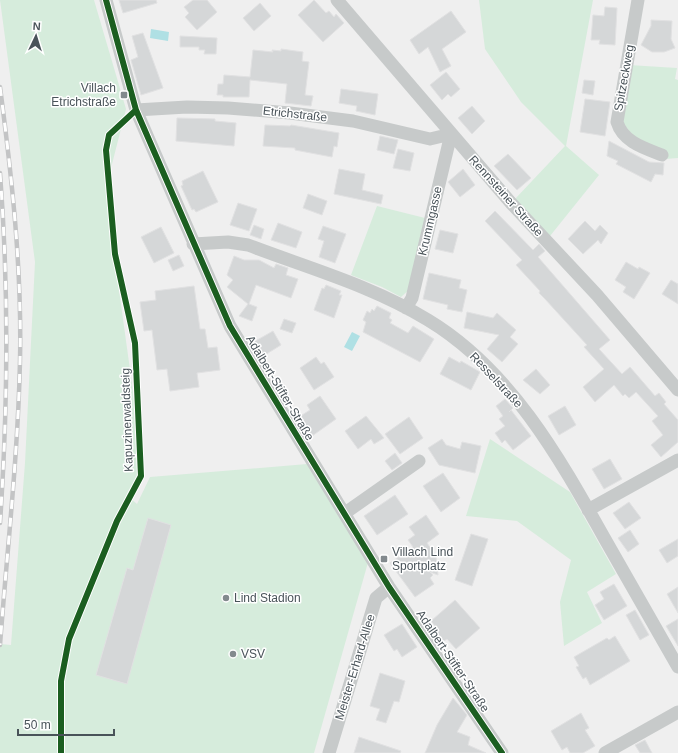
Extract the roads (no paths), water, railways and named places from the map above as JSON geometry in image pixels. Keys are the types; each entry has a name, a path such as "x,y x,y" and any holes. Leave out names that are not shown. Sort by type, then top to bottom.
{"street":[{"name":"Adalbert-Stifter-Straße","path":"106,0 136,110 193,244 234,332 281,412 346,513 389,587 502,753"},
{"name":"Rennsteiner Straße","path":"337,0 511,203 597,295 678,390"},
{"name":"Spitzeckweg","path":"638,0 617,122 620,132 629,139 662,155"},
{"name":"Etrichstraße","path":"136,110 187,107 251,110 353,121 430,138 452,134"},
{"name":"Krummgasse","path":"406,308 412,298 452,134"},
{"name":"Resselstraße","path":"193,244 228,242 248,246 373,291 429,320 453,337 484,365 508,390 534,421 588,510 678,667"},
{"path":"588,510 678,460"},
{"path":"346,513 419,461"},
{"name":"Meister-Erhard-Allee","path":"329,753 376,598 389,587"},
{"path":"605,753 678,712"}],"water":[{"path":"151,29 169,32 168,41 150,38"},
{"path":"352,332 360,336 352,351 344,347"}],"railway":[{"path":"0,87 18,258 20,327 17,432 0,645"},
{"path":"0,173 6,304 5,435 0,523"}],"place":[{"name":"Villach Etrichstraße","path":"124,95"},
{"name":"Villach Lind Sportplatz","path":"384,559"},
{"name":"Lind Stadion","path":"226,598"},
{"name":"VSV","path":"233,654"}]}
